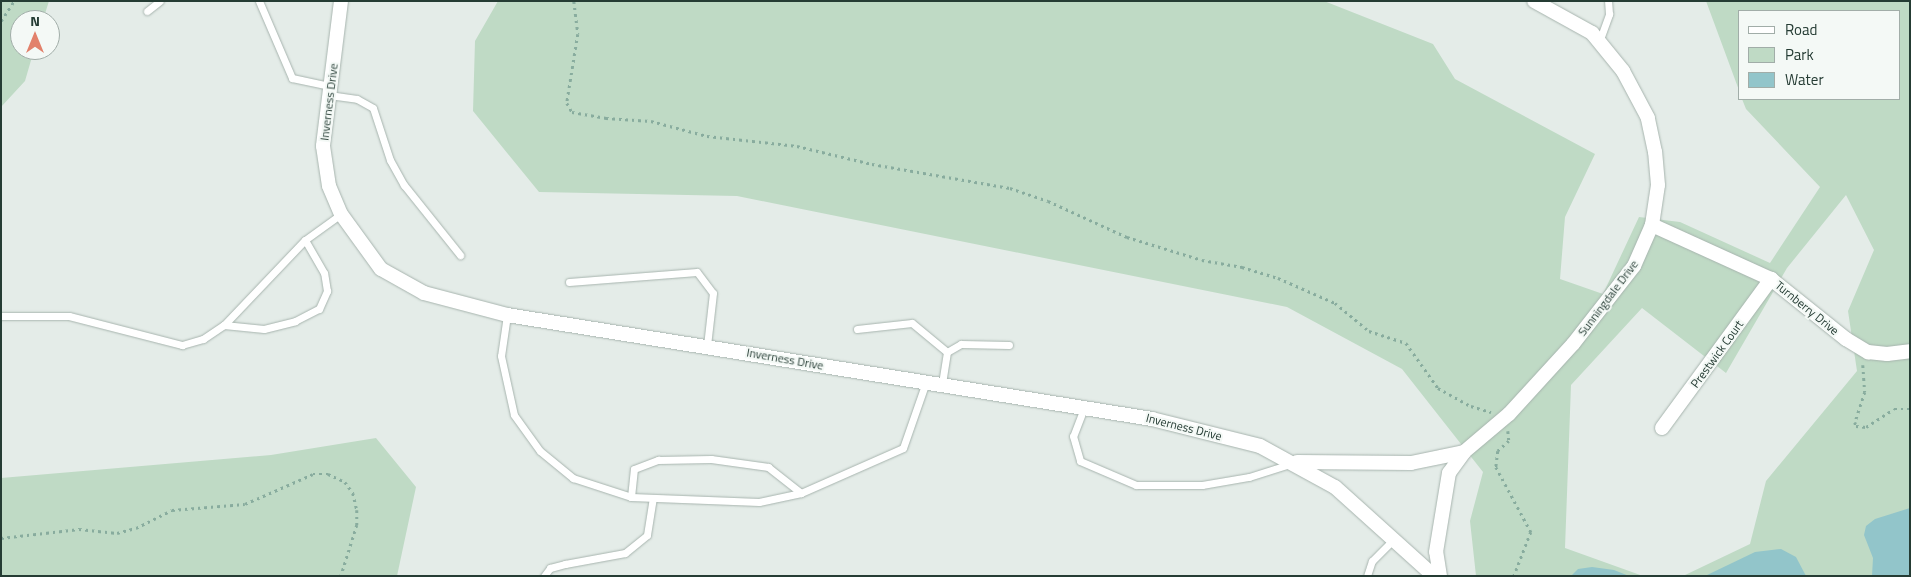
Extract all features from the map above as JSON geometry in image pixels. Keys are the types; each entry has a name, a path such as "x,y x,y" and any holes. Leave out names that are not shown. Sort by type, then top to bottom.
{"street":[{"name":"Inverness Drive","path":"341,1 323,146 329,186 341,214 381,269 424,293 507,315 926,381 1152,419 1251,444 1295,462 1335,487 1434,576"},
{"name":"Sunningdale Drive","path":"1440,576 1436,552 1449,473 1464,452 1500,421 1573,344 1634,266 1652,224 1658,184 1655,152 1648,118 1623,71 1592,33 1534,1"},
{"name":"Turnberry Drive","path":"1652,224 1772,279 1861,348 1886,354 1910,351"},
{"name":"Prestwick Court","path":"1662,428 1772,279"},
{"name":"Sunningdale Drive","path":"1295,462 1411,463 1464,452"}],"lane":[{"path":"147,11 160,1"},
{"path":"259,1 292,78 357,99 373,108 390,160 404,185 460,255"},
{"path":"1599,42 1609,14 1608,1"},
{"path":"1,316 69,316 182,345 203,339 224,325 295,247 341,214"},
{"path":"224,325 264,329 295,321 319,309 327,291 324,273 305,240"},
{"path":"569,282 697,272 713,293 707,346"},
{"path":"507,315 501,356 514,414 540,451 573,478 631,497 759,502 801,493 903,448 926,381"},
{"path":"856,329 912,323 947,352"},
{"path":"947,352 961,344 1009,345"},
{"path":"942,384 947,352"},
{"path":"1084,408 1073,436 1080,461 1136,485 1202,485 1249,477 1295,462"},
{"path":"631,497 634,469 667,460 710,459 768,467 801,493"},
{"path":"544,576 550,568 624,553 647,535 653,498"},
{"path":"1367,576 1372,561 1394,539"}],"path":[{"path":"1,20 14,1"},
{"path":"574,1 578,34 567,103 572,112 606,118 651,121 707,136 798,146 872,164 1021,192 1127,237 1202,260 1242,266 1278,278 1335,303 1369,331 1406,343 1438,388 1471,406 1489,410 1500,421 1510,438 1498,451 1496,467 1531,532 1514,576"},
{"path":"1861,348 1866,384 1856,426 1866,427 1894,409 1910,409"},
{"path":"1,538 79,529 117,533 136,528 172,510 245,504 313,474 328,474 345,482 353,493 357,510 357,525 341,576"}],"green space":[{"path":"1,1 49,1 46,10 10,10 10,60 31,60 25,81 1,107"},
{"path":"498,1 1324,1 1433,44 1455,79 1595,154 1565,217 1560,279 1603,294 1639,217 1680,222 1770,263 1820,187 1746,109 1742,100 1901,100 1901,10 1738,10 1738,88 1706,1 1910,1 1910,576 1683,576 1750,544 1766,481 1857,371 1848,311 1874,250 1846,195 1787,268 1726,373 1642,308 1571,385 1565,548 1643,576 1476,576 1470,521 1483,472 1402,369 1287,307 737,196 539,192 473,111 475,41"},
{"path":"376,438 416,487 397,576 1,576 1,478 271,455"}],"water":[{"path":"1910,508 1910,576 1872,576 1873,558 1864,535 1866,526 1875,519"},
{"path":"1781,549 1796,557 1806,576 1705,576 1755,552"},
{"path":"1592,567 1614,570 1629,576 1571,576 1578,569"}]}
